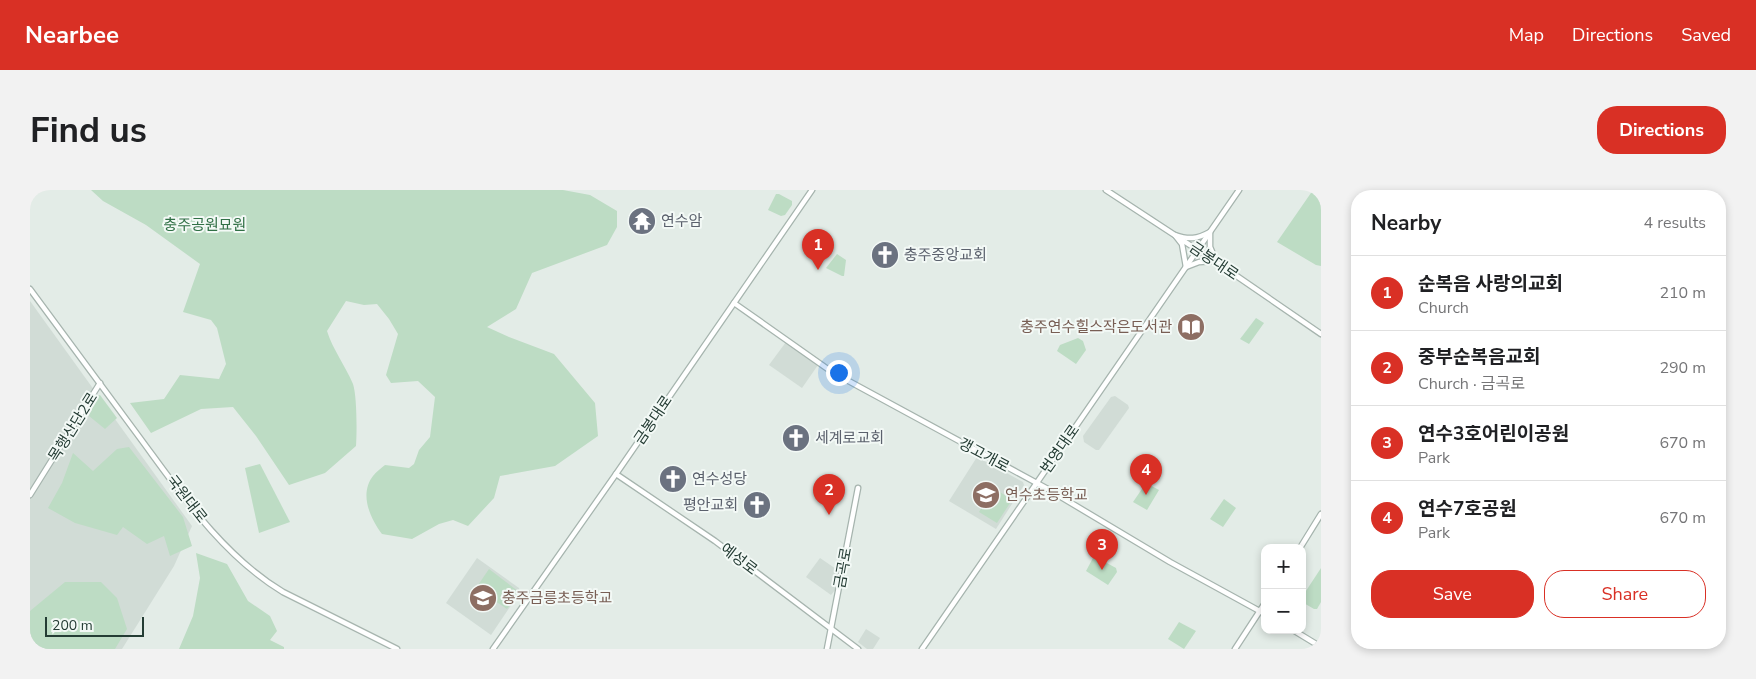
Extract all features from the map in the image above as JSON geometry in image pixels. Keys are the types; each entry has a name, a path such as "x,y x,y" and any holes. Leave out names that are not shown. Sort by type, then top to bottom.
{"street":[{"name":"금봉대로","path":"493,649 812,190"},
{"name":"금봉대로","path":"1106,190 1321,334"},
{"name":"번영대로","path":"922,649 1239,190"},
{"path":"1210,232 1210,247 1216,262 1200,262 1186,267 1182,244 1175,235 1194,238 1210,232"},
{"name":"국원대로","path":"30,289 189,504 233,555 265,582 397,649"},
{"name":"갱고개로","path":"734,302 832,372 1036,483 1170,562 1260,611"},
{"name":"목행산단2로","path":"30,496 100,383"},
{"name":"예성로","path":"616,474 715,541 858,649"},
{"name":"금곡로","path":"827,649 858,488"},
{"path":"1302,544 1321,514"},
{"path":"1235,649 1260,611"},
{"path":"1300,634 1321,647"}],"shaded area":[{"path":"30,301 192,526 174,566 122,649 30,649"},
{"path":"786,342 818,365 802,388 769,365"},
{"path":"1115,396 1128,405 1129,408 1099,450 1096,450 1084,442 1083,436 1111,397"},
{"name":"연수초등학교","path":"977,457 1023,482 1024,485 996,529 949,501"},
{"name":"충주금릉초등학교","path":"477,558 519,588 520,592 491,635 446,603"},
{"path":"820,558 839,571 835,590 831,595 806,577"},
{"path":"866,629 880,638 873,649 867,649 858,642"}],"green space":[{"name":"충주공원묘원","path":"91,190 563,190 590,195 617,211 617,227 607,245 532,273 516,309 487,327 554,354 595,403 598,436 555,466 500,476 494,498 468,526 453,520 439,524 412,539 382,534 368,506 367,490 369,483 374,475 385,465 409,468 414,464 419,450 430,437 435,397 418,381 391,383 386,375 398,334 377,304 364,305 346,301 327,331 332,345 353,384 357,423 356,446 325,473 289,485 256,436 233,407 201,409 151,433 130,403 164,399 180,375 219,379 226,364 217,328 211,320 183,312 200,264 146,225 103,201"},
{"path":"1313,190 1319,197 1321,196 1321,266 1316,265 1277,242"},
{"path":"776,194 792,201 792,205 785,215 781,216 768,210"},
{"path":"837,254 846,260 844,276 826,268"},
{"path":"1256,318 1264,323 1249,344 1240,339"},
{"path":"1078,338 1083,341 1086,350 1076,364 1057,351 1060,345"},
{"path":"100,395 117,418 105,429 89,416 95,397"},
{"path":"129,447 183,517 192,546 170,556 164,536 147,544 123,527 117,535 75,523 48,508 62,483 73,453 93,471 117,449"},
{"path":"260,464 290,522 259,533 245,468"},
{"path":"1146,483 1159,490 1147,510 1133,502"},
{"path":"994,488 1012,500 997,523 979,512"},
{"path":"1224,499 1236,508 1223,527 1210,519"},
{"path":"196,553 227,564 248,601 270,616 277,631 270,640 284,647 284,649 179,649 193,616 200,578"},
{"path":"1094,556 1116,568 1117,572 1108,585 1086,571"},
{"path":"1321,568 1321,602 1317,609 1306,604 1306,591"},
{"path":"489,569 519,592 507,609 476,588"},
{"path":"65,582 101,582 117,598 127,629 115,649 30,649 30,611"},
{"path":"1179,622 1196,631 1184,649 1168,639"}],"place":[{"name":"연수암","path":"642,221"},
{"name":"충주중앙교회","path":"885,255"},
{"name":"순복음 사랑의교회","path":"818,270"},
{"name":"충주연수힐스작은도서관","path":"1191,327"},
{"name":"세계로교회","path":"796,438"},
{"name":"연수성당","path":"673,479"},
{"name":"연수초등학교","path":"986,495"},
{"name":"연수7호공원","path":"1146,495"},
{"name":"평안교회","path":"757,505"},
{"name":"중부순복음교회","path":"829,515"},
{"name":"연수3호어린이공원","path":"1102,570"},
{"name":"충주금릉초등학교","path":"483,598"}]}
